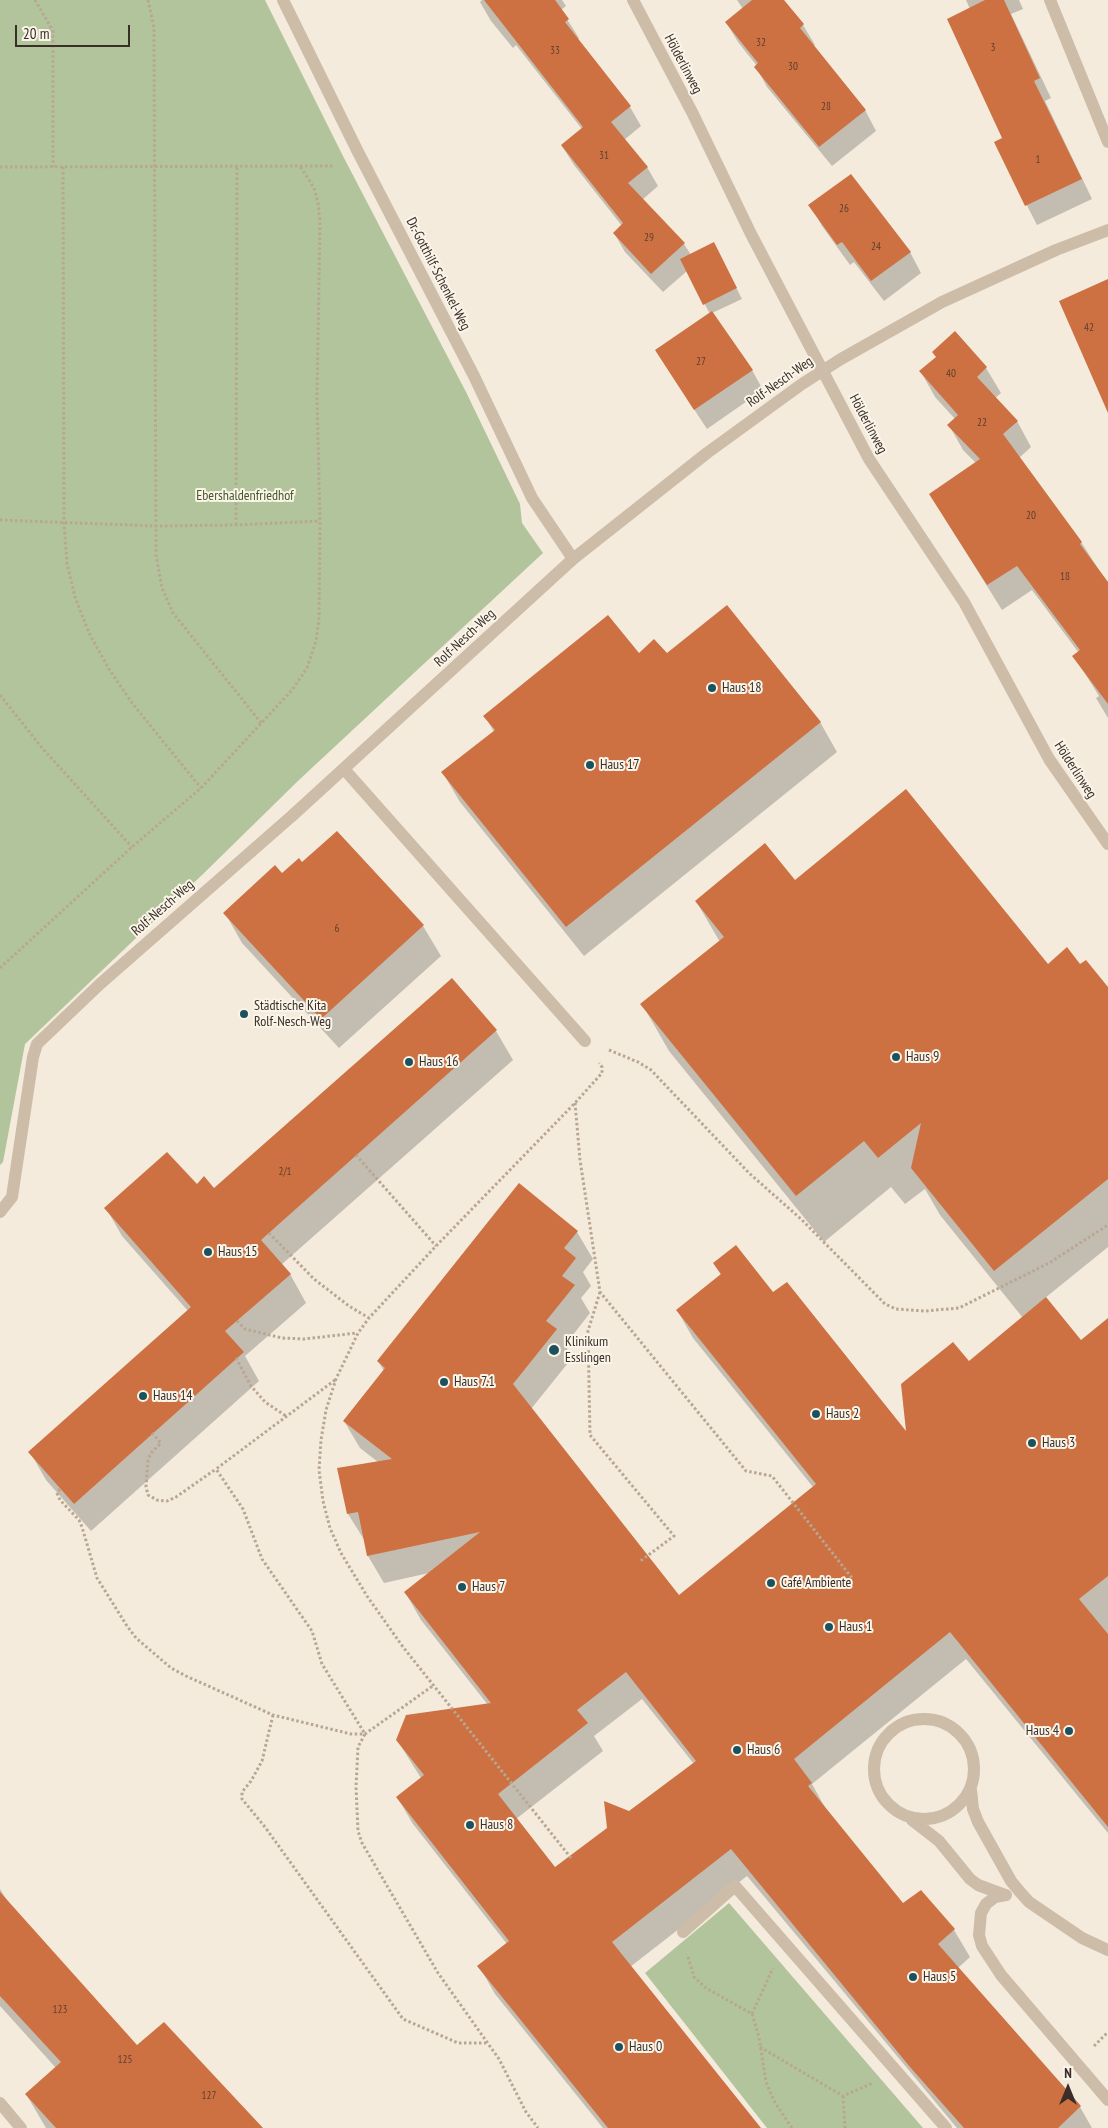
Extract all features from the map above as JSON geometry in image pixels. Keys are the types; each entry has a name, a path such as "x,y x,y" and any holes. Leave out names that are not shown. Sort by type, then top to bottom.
{"street":[{"name":"Dr.-Gotthilf-Schenkel-Weg","path":"283,0 357,150 474,376 532,498 573,559"},
{"name":"Hölderlinweg","path":"633,0 692,112 751,234 869,458 964,602 1049,760 1108,844"},
{"path":"1050,0 1108,142"},
{"name":"Rolf-Nesch-Weg","path":"0,1212 12,1197 33,1057 37,1044 100,984 344,769 573,559 706,453 823,370 942,302 1056,250 1108,230"},
{"path":"344,769 585,1041"},
{"path":"971,1790 962,1803 951,1812 938,1818 924,1820 910,1818 895,1812 884,1800 876,1786 873,1769 876,1753 883,1739 895,1728 910,1721 926,1719 942,1722 956,1730 967,1742 974,1758 975,1774 971,1790 972,1809 1011,1881 1029,1902 1082,1938 1108,1950"},
{"path":"910,1818 940,1841 970,1879 978,1885 1029,1902"},
{"path":"683,1932 735,1886 946,2128"},
{"path":"1006,1895 995,1897 986,1904 981,1913 979,1935 982,1946 1001,1975 1108,2100"},
{"path":"0,2103 22,2128"}],"path":[{"path":"35,0 54,31 53,166"},
{"path":"148,0 154,28 156,166 156,555 162,588 173,614 262,724"},
{"path":"0,166 331,166 357,150"},
{"path":"63,166 64,523 67,563 76,598 90,633 109,668 132,703 201,788"},
{"path":"236,525 237,166"},
{"path":"0,968 132,847 201,788 262,724 292,690 307,668 316,641 319,619 320,521 317,398 320,221 314,188 300,166"},
{"path":"0,520 156,526 320,521"},
{"path":"0,695 43,749 132,847"},
{"path":"571,1858 403,1647 367,1596 341,1553 330,1528 323,1501 320,1470 321,1440 326,1410 336,1379 358,1333 369,1318 436,1246 602,1073 602,1067 585,1041"},
{"path":"585,1041 638,1062 651,1070 749,1173 801,1219 885,1304 896,1310 926,1311 959,1308 1057,1258 1108,1226"},
{"path":"575,1103 582,1170 600,1292 588,1331 590,1435 674,1536 639,1562"},
{"path":"356,1154 436,1246"},
{"path":"269,1233 314,1279 349,1306 369,1318"},
{"path":"600,1292 746,1471 772,1476 852,1578"},
{"path":"237,1321 245,1329 282,1338 304,1339 358,1333"},
{"path":"236,1358 251,1386 265,1402 286,1416"},
{"path":"152,1433 162,1443 151,1453 146,1487 148,1494 157,1500 166,1501 176,1497 216,1469 336,1379"},
{"path":"216,1469 243,1509 262,1559 312,1631 322,1664 365,1734"},
{"path":"60,1489 57,1493 60,1500 82,1526 97,1578 136,1638 171,1668 273,1716 351,1734 365,1734"},
{"path":"434,1685 365,1734 358,1748 356,1786 358,1831 362,1843 438,1974 499,2059 526,2112 538,2128"},
{"path":"273,1716 262,1761 251,1781 242,1792 242,1799 265,1827 403,2019 458,2043 487,2043"},
{"path":"683,1932 694,1977 706,1988 752,2014"},
{"path":"784,1943 752,2014 766,2082 774,2101 792,2128"},
{"path":"760,2046 843,2096"},
{"path":"843,2096 898,2073"},
{"path":"843,2096 845,2128"}],"green space":[{"name":"Ebershaldenfriedhof","path":"0,0 265,0 344,158 466,392 520,504 522,523 543,553 300,779 25,1044 3,1162 0,1165"},
{"path":"729,1903 923,2128 767,2128 645,1973"}],"building":[{"path":"484,0 555,0 569,19 565,22 631,106 611,122 648,167 628,183 685,243 651,274 613,233 623,223 561,145 583,127"},
{"path":"752,0 784,0 804,24 800,28 866,110 819,147 754,67 758,63 725,22"},
{"path":"985,0 1004,0 1040,78 1034,81 1082,179 1025,206 994,142 1002,138 947,19"},
{"path":"851,174 911,252 871,281 842,242 837,245 808,205"},
{"path":"714,242 737,288 703,305 680,259"},
{"path":"1108,279 1108,413 1059,301"},
{"path":"712,311 753,370 694,410 655,350"},
{"path":"955,331 987,367 977,377 1018,421 1003,434 1082,542 1080,544 1108,582 1108,704 1072,656 1080,650 1017,566 987,585 929,494 980,459 947,425 958,415 919,371 936,357 932,352"},
{"name":"Haus 17","path":"727,605 821,722 566,927 441,772 495,730 483,716 608,615 639,653 654,639 667,653"},
{"name":"Haus 9","path":"906,789 1048,964 1067,947 1080,964 1086,960 1108,987 1108,1179 994,1271 911,1168 921,1123 878,1158 864,1141 796,1196 640,1004 724,937 695,901 765,843 795,880"},
{"name":"Städtische Kita Rolf-Nesch-Weg","path":"337,831 424,925 321,1019 223,913 275,865 282,873 299,858 302,862"},
{"path":"452,978 497,1030 261,1240 291,1274 225,1331 244,1352 74,1504 28,1452 191,1307 104,1208 167,1152 197,1184 204,1176 214,1188"},
{"path":"519,1183 578,1231 564,1248 576,1258 562,1276 575,1285 546,1321 557,1329 513,1384 679,1595 816,1484 676,1310 721,1274 713,1263 736,1245 773,1292 787,1282 906,1431 901,1384 953,1342 969,1361 1046,1297 1081,1340 1108,1318 1108,1576 1079,1599 1108,1634 1108,1827 950,1632 794,1759 812,1783 808,1786 903,1903 921,1890 955,1929 938,1944 1081,2106 1058,2128 964,2128 910,2067 731,1849 612,1942 761,2128 608,2128 477,1966 509,1941 396,1797 424,1775 396,1740 406,1715 491,1703 404,1592 480,1532 367,1556 358,1512 347,1514 337,1468 392,1459 343,1421 385,1368 377,1361","holes":["626,1672 696,1761 629,1811 604,1801 607,1828 555,1867 498,1794 588,1723 577,1710"]},
{"path":"0,1892 137,2045 164,2022 263,2128 56,2128 25,2094 61,2062 0,1996"}],"place":[{"name":"Haus 18","path":"712,688"},
{"name":"Haus 17","path":"590,765"},
{"name":"Städtische Kita Rolf-Nesch-Weg","path":"244,1014"},
{"name":"Haus 9","path":"896,1057"},
{"name":"Haus 16","path":"409,1062"},
{"name":"Haus 15","path":"208,1252"},
{"name":"Klinikum Esslingen","path":"554,1350"},
{"name":"Haus 7.1","path":"444,1382"},
{"name":"Haus 14","path":"143,1396"},
{"name":"Haus 2","path":"816,1414"},
{"name":"Haus 3","path":"1032,1443"},
{"name":"Café Ambiente","path":"771,1583"},
{"name":"Haus 7","path":"462,1587"},
{"name":"Haus 1","path":"829,1627"},
{"name":"Haus 4","path":"1069,1731"},
{"name":"Haus 6","path":"737,1750"},
{"name":"Haus 8","path":"470,1825"},
{"name":"Haus 5","path":"913,1977"},
{"name":"Haus 0","path":"619,2047"}]}
